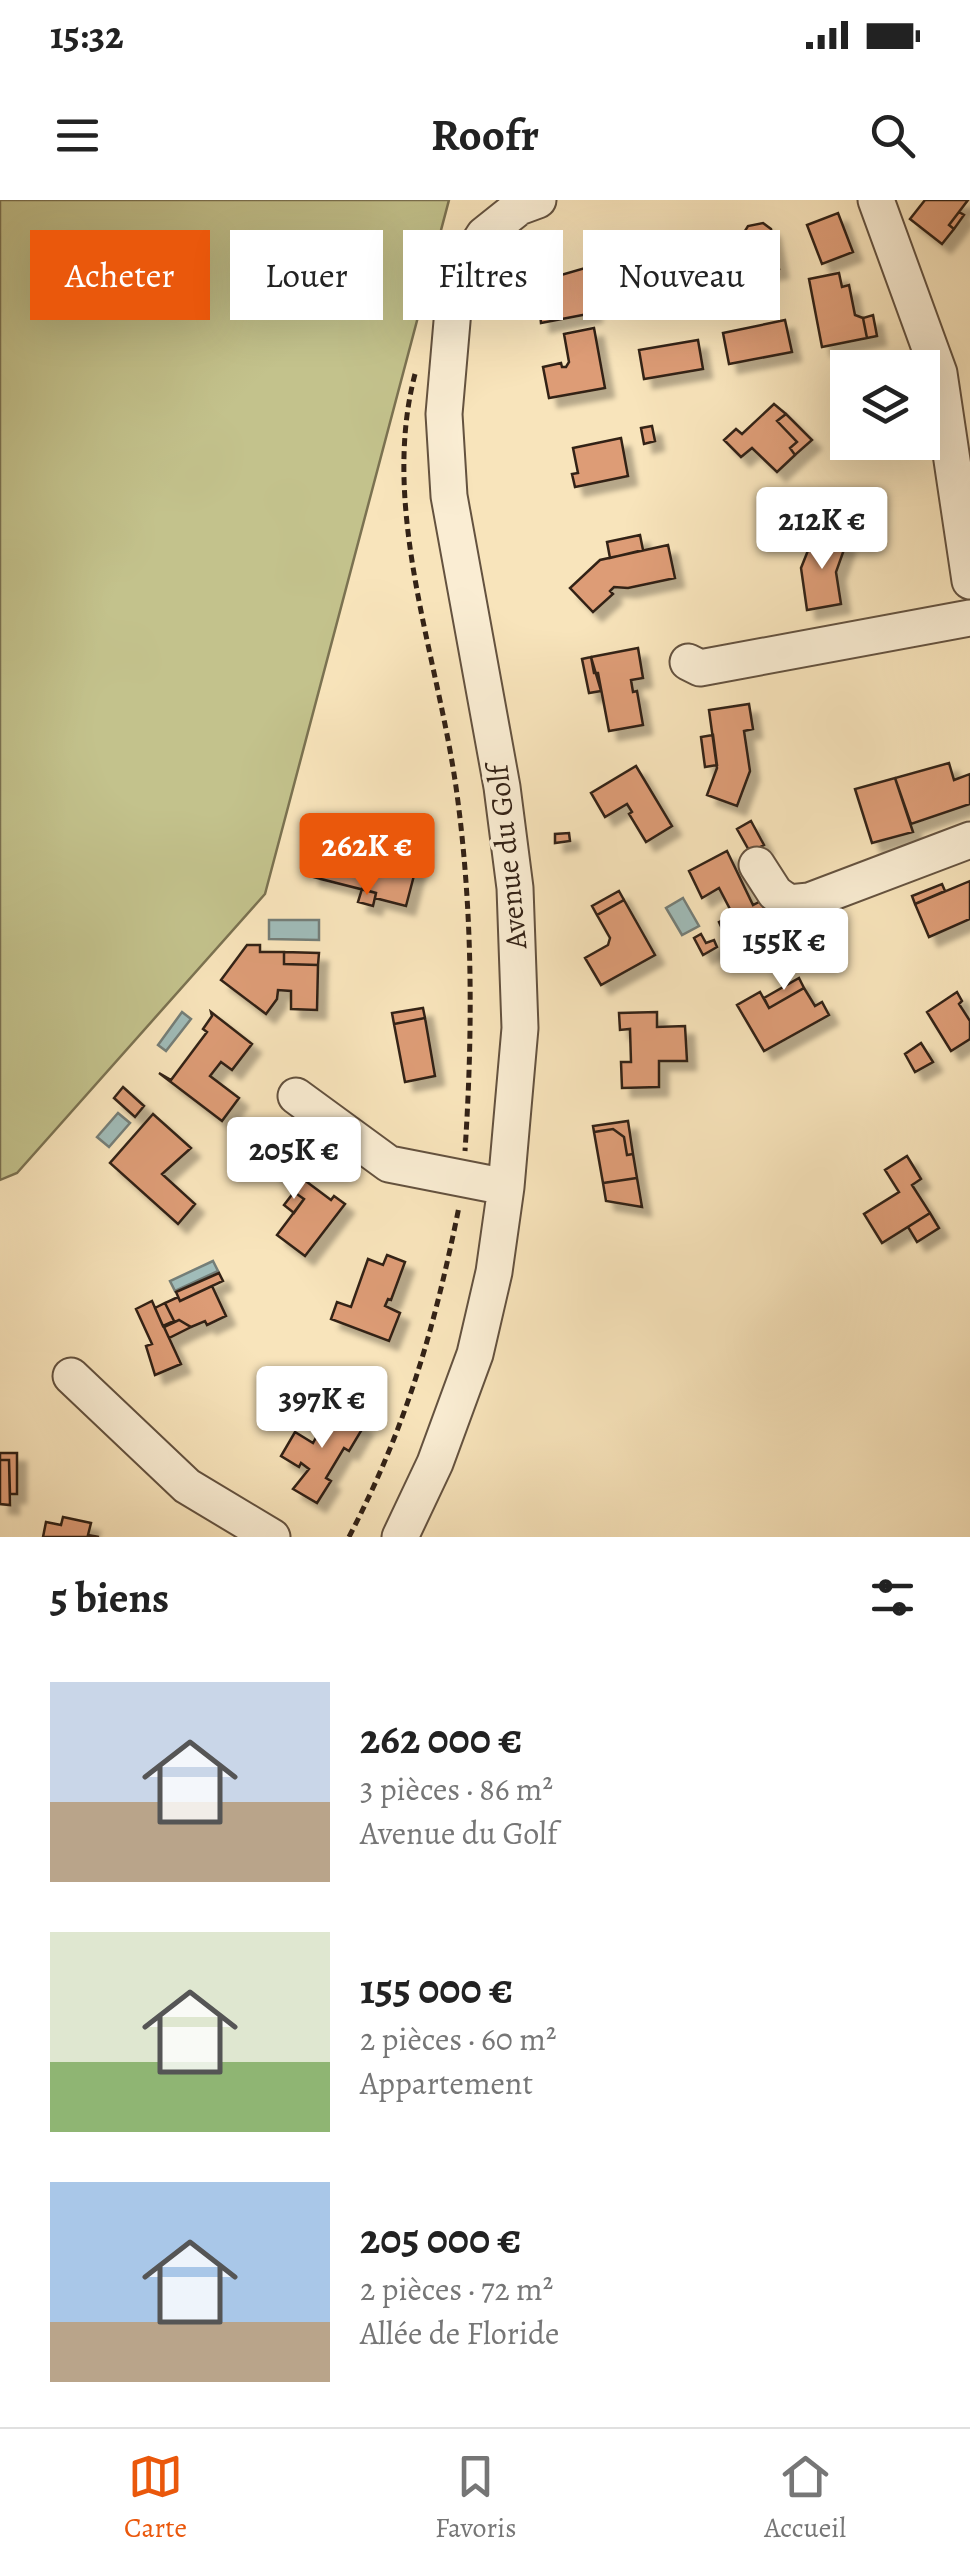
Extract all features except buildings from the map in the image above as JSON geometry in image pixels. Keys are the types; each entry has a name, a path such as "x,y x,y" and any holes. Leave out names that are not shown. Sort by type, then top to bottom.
{"street":[{"name":"Avenue du Golf","path":"400,1537 436,1463 474,1354 494,1272 520,1028 514,888 502,787 449,496 444,414 453,310 462,269 484,235 519,207 538,200"},
{"path":"876,200 939,373 968,560"},
{"path":"688,662 700,668 970,618"},
{"path":"756,865 776,893 789,903 809,901 970,840"},
{"path":"296,1096 389,1164 506,1187"},
{"path":"71,1376 186,1486 272,1537"}],"path":[{"path":"348,1537 381,1475 411,1400 446,1270 464,1179 472,1028 470,950 456,785 404,494 404,430 415,372"}],"shaded area":[{"path":"0,200 449,200 441,230 403,230 403,320 417,320 265,894 17,1173 0,1180"}],"water":[{"path":"683,898 699,926 682,935 666,908"},
{"path":"269,920 319,920 319,940 269,939"},
{"path":"182,1012 191,1019 166,1051 158,1045"},
{"path":"118,1113 130,1123 109,1147 97,1137"},
{"path":"213,1261 218,1271 175,1291 170,1281"}]}
